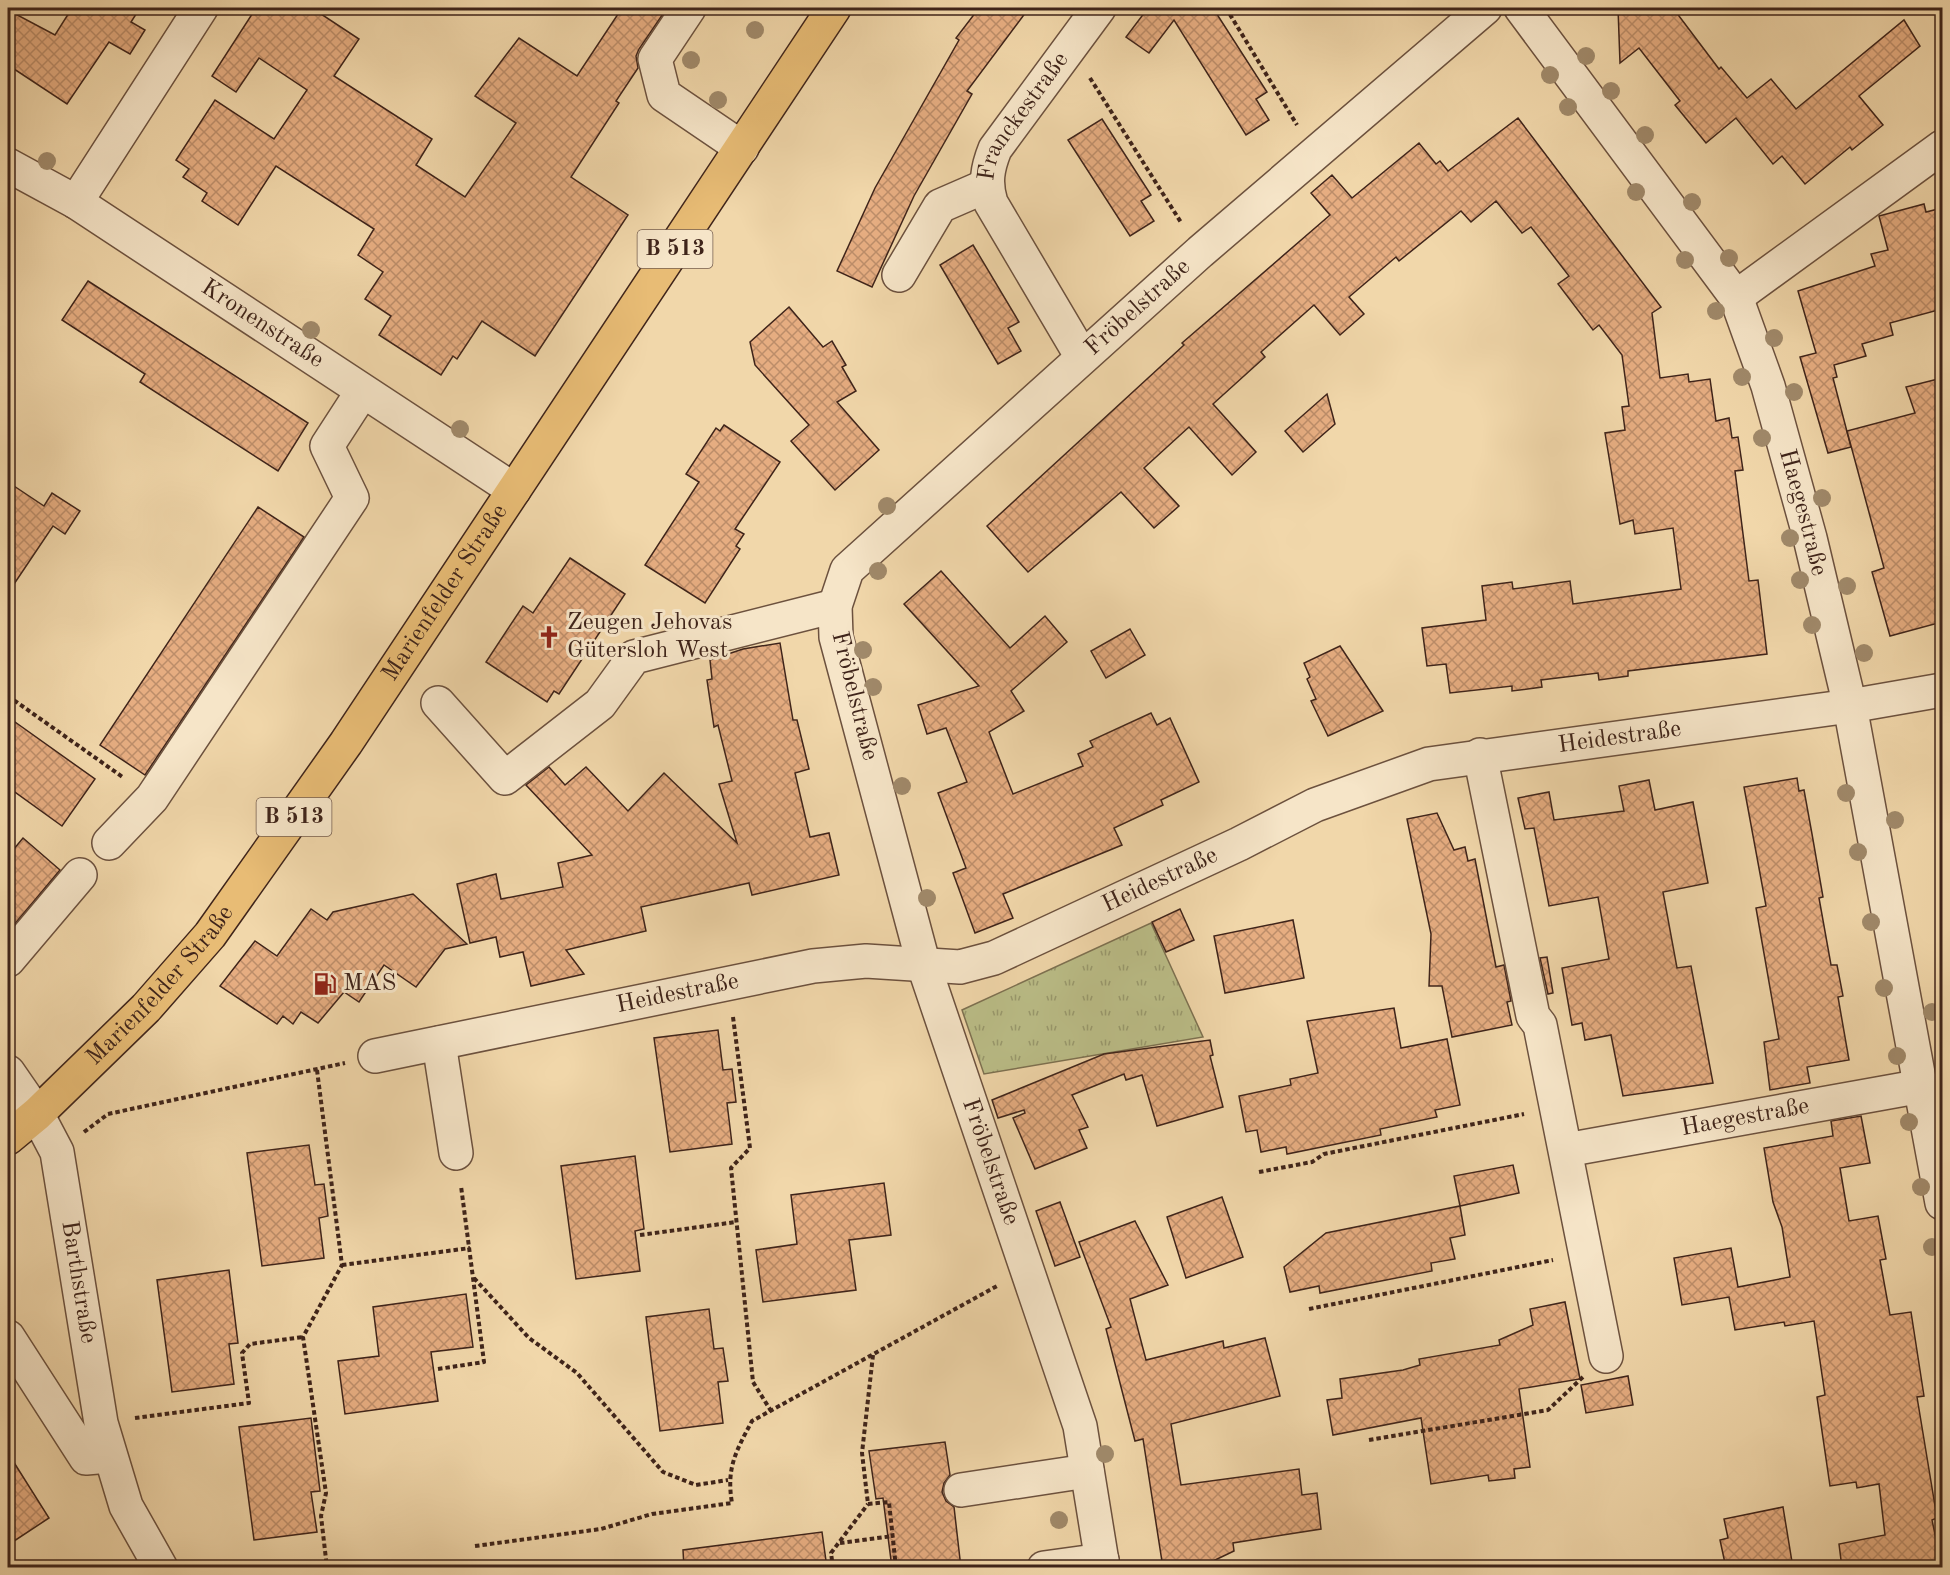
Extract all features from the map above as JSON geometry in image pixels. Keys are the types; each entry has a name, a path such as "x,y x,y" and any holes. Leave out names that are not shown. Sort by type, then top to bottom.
{"main road":[{"name":"Marienfelder Straße","path":"8,1138 37,1114 146,1008 210,935 346,743 834,8"}],"street":[{"path":"76,202 201,8"},
{"path":"689,8 655,59 664,95 742,148"},
{"name":"Franckestraße","path":"1082,357 991,203 986,186 988,165 995,149 1065,51 1099,8"},
{"name":"Fröbelstraße","path":"1102,1564 1080,1426 924,966 836,637 835,606 847,570 1200,252 1485,8"},
{"name":"Haegestraße","path":"1521,8 1736,297 1777,419 1810,538 1850,706 1922,1086 1935,1116 1942,1203"},
{"path":"1736,297 1942,147"},
{"name":"Kronenstraße","path":"8,165 76,202 514,490"},
{"path":"899,275 940,206 986,186"},
{"path":"109,843 152,798 352,498 327,446 362,392"},
{"path":"438,703 505,778 600,704 634,657 835,606"},
{"name":"Heidestraße","path":"375,1056 813,966 866,961 960,967 994,958 1239,844 1315,805 1429,764 1480,755 1850,706 1942,690"},
{"path":"1480,755 1533,1016 1540,1025 1606,1356"},
{"path":"8,960 80,874"},
{"path":"440,1043 456,1153"},
{"name":"Barthstraße","path":"8,1072 37,1114 57,1152 101,1423 126,1506 161,1568"},
{"name":"Haegestraße","path":"1566,1150 1922,1086"},
{"path":"8,1338 86,1458 110,1456"},
{"path":"960,1490 1087,1472"},
{"path":"1044,1568 1102,1564"}],"path":[{"path":"1226,8 1316,155"},
{"path":"1065,51 1080,62 1200,252"},
{"path":"8,696 152,798"},
{"path":"728,984 750,1148 731,1168 736,1222 753,1382 771,1411"},
{"path":"88,1129 108,1114 375,1056"},
{"path":"317,1070 342,1265 303,1336 326,1493 321,1516 327,1568"},
{"path":"1259,1172 1312,1162 1324,1155 1557,1107"},
{"path":"438,1369 484,1362 456,1153"},
{"path":"640,1235 736,1222"},
{"path":"342,1265 470,1248"},
{"path":"1309,1309 1586,1254"},
{"path":"476,1546 601,1529 651,1514 732,1503 728,1480 739,1445 752,1422 1027,1269"},
{"path":"474,1278 529,1338 578,1373 663,1472 696,1485 728,1480"},
{"path":"101,1423 249,1403 242,1353 250,1344 303,1336"},
{"path":"833,1568 831,1553 868,1504 862,1453 873,1354"},
{"path":"1369,1440 1548,1410 1606,1356"},
{"path":"868,1504 889,1502 896,1568"},
{"path":"840,1543 893,1536"}],"green space":[{"path":"1151,923 1203,1037 984,1074 962,1010"}],"building":[{"path":"72,8 140,8 131,22 145,30 130,54 109,42 67,104 8,65 8,10 55,35"},
{"path":"256,8 312,8 359,39 334,76 432,139 416,165 465,197 516,123 475,96 519,38 577,76 622,8 667,8 639,49 636,56 638,68 616,101 619,103 571,177 628,215 535,356 482,321 457,359 453,356 441,375 379,335 391,316 365,299 383,272 358,255 374,229 276,166 238,225 202,201 207,193 183,177 189,169 176,160 215,100 274,139 307,90 259,58 236,92 212,76"},
{"path":"979,8 1029,8 967,91 972,94 914,196 872,287 837,271 875,188 959,40 956,38"},
{"path":"1148,8 1213,8 1267,92 1256,99 1269,120 1246,135 1174,20 1149,53 1126,37"},
{"path":"1618,8 1673,8 1719,69 1721,67 1747,98 1771,79 1796,109 1904,20 1920,46 1859,96 1883,125 1852,150 1850,147 1805,184 1782,156 1773,164 1736,118 1706,143 1675,105 1680,101 1639,48 1620,63"},
{"path":"1518,118 1661,307 1652,313 1660,378 1688,374 1689,382 1710,379 1716,421 1729,418 1732,438 1738,437 1743,470 1735,471 1749,581 1758,580 1767,654 1628,671 1628,676 1599,680 1598,673 1541,680 1542,687 1512,691 1512,686 1450,693 1446,664 1427,666 1422,628 1486,620 1482,586 1512,582 1513,589 1570,581 1573,604 1681,589 1673,528 1635,534 1633,520 1620,524 1605,433 1625,430 1622,407 1629,406 1622,355 1599,325 1593,330 1558,284 1569,276 1531,227 1522,233 1496,201 1471,222 1461,211 1399,261 1396,257 1349,297 1364,314 1340,335 1314,305 1261,352 1265,357 1213,404 1256,452 1232,475 1189,427 1144,468 1179,506 1154,528 1121,492 1028,572 987,526 1184,345 1182,343 1330,215 1311,193 1332,175 1352,198 1419,143 1436,164 1440,161 1448,171"},
{"path":"1102,119 1151,195 1141,201 1154,221 1130,236 1068,140"},
{"path":"1924,204 1926,212 1942,208 1942,309 1890,323 1893,335 1862,344 1866,356 1834,365 1837,377 1833,378 1851,447 1828,453 1800,357 1816,353 1798,291 1875,266 1871,254 1888,250 1879,216"},
{"path":"973,245 1019,322 1008,328 1021,351 998,364 940,265"},
{"path":"88,281 308,423 278,471 140,382 145,374 62,320"},
{"path":"789,307 823,347 832,341 846,365 842,367 856,391 837,402 879,450 835,490 791,441 809,425 755,365 750,342"},
{"path":"1942,378 1942,622 1890,636 1872,572 1884,568 1847,431 1915,413 1906,387"},
{"path":"1327,394 1335,424 1303,452 1285,431"},
{"path":"724,425 780,462 735,529 744,534 736,546 740,549 705,603 645,565 699,482 686,474 716,428 720,431"},
{"path":"8,482 44,506 52,493 80,511 65,534 53,526 8,593"},
{"path":"258,507 304,537 145,775 100,745"},
{"name":"Zeugen Jehovas Gütersloh West","path":"570,558 625,594 559,694 554,691 547,702 486,662 523,606 533,613"},
{"path":"941,571 1010,648 1045,616 1067,642 1011,691 1024,711 989,732 1013,794 1083,766 1078,754 1093,747 1090,741 1151,713 1157,725 1170,718 1199,782 1161,800 1163,805 1114,828 1122,845 1003,894 1013,918 975,933 953,873 966,868 938,793 967,782 946,728 927,734 918,705 979,686 904,604"},
{"path":"1130,629 1145,655 1106,678 1091,651"},
{"path":"780,643 793,720 797,720 809,769 795,773 810,837 829,833 839,875 752,895 749,883 641,907 646,931 566,950 584,974 531,986 523,952 500,957 496,937 470,943 457,884 496,874 501,899 563,887 558,863 592,855 526,785 549,767 565,785 586,767 628,811 664,773 737,843 719,784 732,781 718,725 714,727 707,680 712,679 710,660 743,649"},
{"path":"1340,646 1383,711 1328,736 1311,701 1316,699 1307,679 1310,677 1304,663"},
{"path":"8,717 95,779 62,826 8,787"},
{"path":"1797,778 1799,791 1804,790 1823,897 1819,898 1831,965 1837,965 1843,996 1838,997 1849,1060 1807,1067 1810,1083 1770,1090 1764,1042 1779,1039 1756,908 1766,906 1744,787"},
{"path":"1649,780 1655,810 1693,802 1708,883 1663,892 1677,968 1691,966 1713,1083 1623,1096 1611,1035 1585,1040 1582,1023 1572,1025 1562,968 1609,959 1598,897 1549,906 1534,828 1525,829 1518,798 1549,792 1554,820 1624,811 1619,786"},
{"path":"1437,813 1454,850 1465,847 1468,861 1475,859 1496,967 1504,965 1511,1001 1507,1002 1512,1025 1452,1037 1442,986 1429,986 1431,934 1407,819"},
{"path":"23,838 60,870 8,932 8,856"},
{"path":"413,894 467,944 445,949 416,987 384,965 359,1002 344,992 318,1023 301,1012 293,1024 283,1016 277,1024 220,986 255,941 277,956 311,909 327,920 333,912"},
{"path":"1180,909 1194,940 1166,952 1152,922"},
{"path":"1293,920 1304,978 1225,993 1214,936"},
{"path":"1547,957 1553,993 1548,994 1540,958"},
{"path":"1394,1008 1401,1048 1447,1039 1460,1105 1435,1110 1437,1117 1380,1129 1381,1135 1287,1154 1286,1147 1261,1152 1257,1130 1246,1132 1239,1096 1291,1085 1290,1079 1318,1073 1307,1021"},
{"path":"718,1030 723,1070 732,1069 736,1102 727,1103 732,1144 670,1152 654,1038"},
{"path":"1210,1040 1213,1055 1210,1056 1223,1107 1157,1126 1142,1075 1126,1080 1124,1074 1072,1095 1088,1127 1079,1130 1087,1148 1035,1169 1013,1118 1025,1113 1024,1110 998,1118 992,1100 1104,1054"},
{"path":"1861,1116 1870,1163 1840,1168 1849,1221 1878,1216 1886,1259 1880,1260 1890,1315 1911,1312 1924,1396 1917,1397 1937,1518 1932,1520 1942,1568 1842,1568 1839,1544 1885,1535 1879,1484 1857,1488 1856,1482 1830,1486 1817,1397 1825,1395 1814,1321 1785,1326 1784,1322 1735,1330 1729,1297 1682,1305 1674,1258 1731,1248 1738,1287 1790,1277 1782,1227 1773,1202 1764,1148 1833,1136 1831,1121"},
{"path":"309,1145 315,1185 324,1184 328,1216 319,1218 324,1258 262,1266 247,1153"},
{"path":"635,1156 644,1229 635,1231 640,1271 576,1279 561,1166"},
{"path":"1513,1165 1519,1193 1460,1206 1454,1176"},
{"path":"884,1183 891,1235 849,1240 856,1290 763,1302 756,1250 797,1244 791,1195"},
{"path":"1222,1197 1243,1257 1186,1278 1167,1217"},
{"path":"1060,1202 1080,1257 1055,1266 1036,1211"},
{"path":"1460,1206 1465,1235 1450,1238 1455,1259 1431,1263 1432,1271 1320,1293 1319,1286 1290,1292 1284,1267 1326,1233"},
{"path":"1135,1221 1168,1285 1130,1299 1146,1360 1223,1341 1224,1348 1265,1338 1280,1396 1171,1424 1181,1485 1299,1469 1302,1495 1317,1493 1321,1529 1233,1543 1234,1551 1211,1562 1163,1568 1143,1439 1135,1441 1106,1329 1111,1327 1079,1242"},
{"path":"229,1270 238,1343 229,1344 234,1384 172,1392 157,1280"},
{"path":"466,1294 473,1347 431,1352 438,1401 345,1414 338,1361 379,1356 373,1307"},
{"path":"1565,1302 1580,1379 1519,1389 1530,1467 1514,1469 1515,1478 1489,1481 1488,1475 1431,1484 1421,1418 1333,1435 1327,1400 1342,1398 1340,1379 1403,1370 1420,1365 1419,1359 1500,1345 1499,1340 1533,1325 1530,1309"},
{"path":"709,1309 714,1349 723,1348 728,1381 718,1382 723,1423 660,1431 646,1317"},
{"path":"1628,1376 1633,1405 1586,1413 1581,1385"},
{"path":"311,1418 320,1491 311,1492 317,1532 254,1540 239,1427"},
{"path":"945,1442 950,1475 944,1483 942,1492 946,1501 954,1507 961,1568 892,1568 883,1498 876,1499 869,1451"},
{"path":"8,1453 49,1518 8,1545"},
{"path":"1783,1507 1793,1568 1726,1568 1720,1540 1728,1538 1724,1519"},
{"path":"822,1532 827,1568 684,1568 683,1550"}],"place":[{"name":"Zeugen Jehovas Gütersloh West","path":"549,637"},
{"name":"MAS","path":"325,984"}]}
